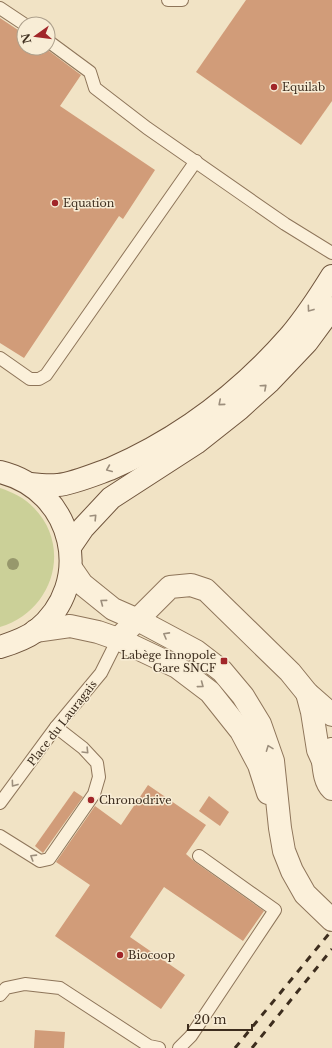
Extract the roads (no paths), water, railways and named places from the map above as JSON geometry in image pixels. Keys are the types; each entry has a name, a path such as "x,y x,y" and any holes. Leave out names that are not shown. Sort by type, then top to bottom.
{"street":[{"path":"30,484 58,485 93,476 130,460 169,439 215,408 252,376 290,336 332,276"},
{"path":"70,547 83,528 112,498 196,443 239,409 270,381 307,342 332,308"},
{"path":"0,472 12,475 30,484 45,496 57,511 65,528 70,547 71,568 67,586 59,603 49,618 35,631 18,642 0,647"},
{"path":"71,568 82,584 113,609 138,620 196,651 222,671 243,696 260,724 274,761 280,828 284,851 292,871 305,894 332,920"},
{"path":"118,639 170,587 192,585 206,590 290,672 307,693 332,716"},
{"path":"35,631 70,626 98,632 118,639 177,667 210,692 241,731 259,766 280,828"},
{"path":"307,693 312,712 318,750 328,755 324,774 332,789"}],"lane":[{"path":"168,0 182,0"},
{"path":"0,8 16,19"},
{"path":"56,47 90,72 95,88 147,128 286,224 332,253"},
{"path":"0,358 30,379 39,379 46,375 196,161"},
{"name":"Place du Lauragais","path":"0,804 56,727 101,673 118,639"},
{"path":"0,836 40,860 49,859 94,794 99,777 97,763 83,748 56,727"},
{"path":"179,1048 191,1036 275,910 199,856"},
{"path":"2,990 25,984 60,988 149,1046 160,1048"}],"railway":[{"path":"235,1048 332,930"},
{"path":"252,1048 332,949"}],"place":[{"name":"Equilab","path":"274,87"},
{"name":"Equation","path":"55,203"},
{"name":"Labège Innopole Gare SNCF","path":"224,661"},
{"name":"Chronodrive","path":"91,800"},
{"name":"Biocoop","path":"120,955"}]}
